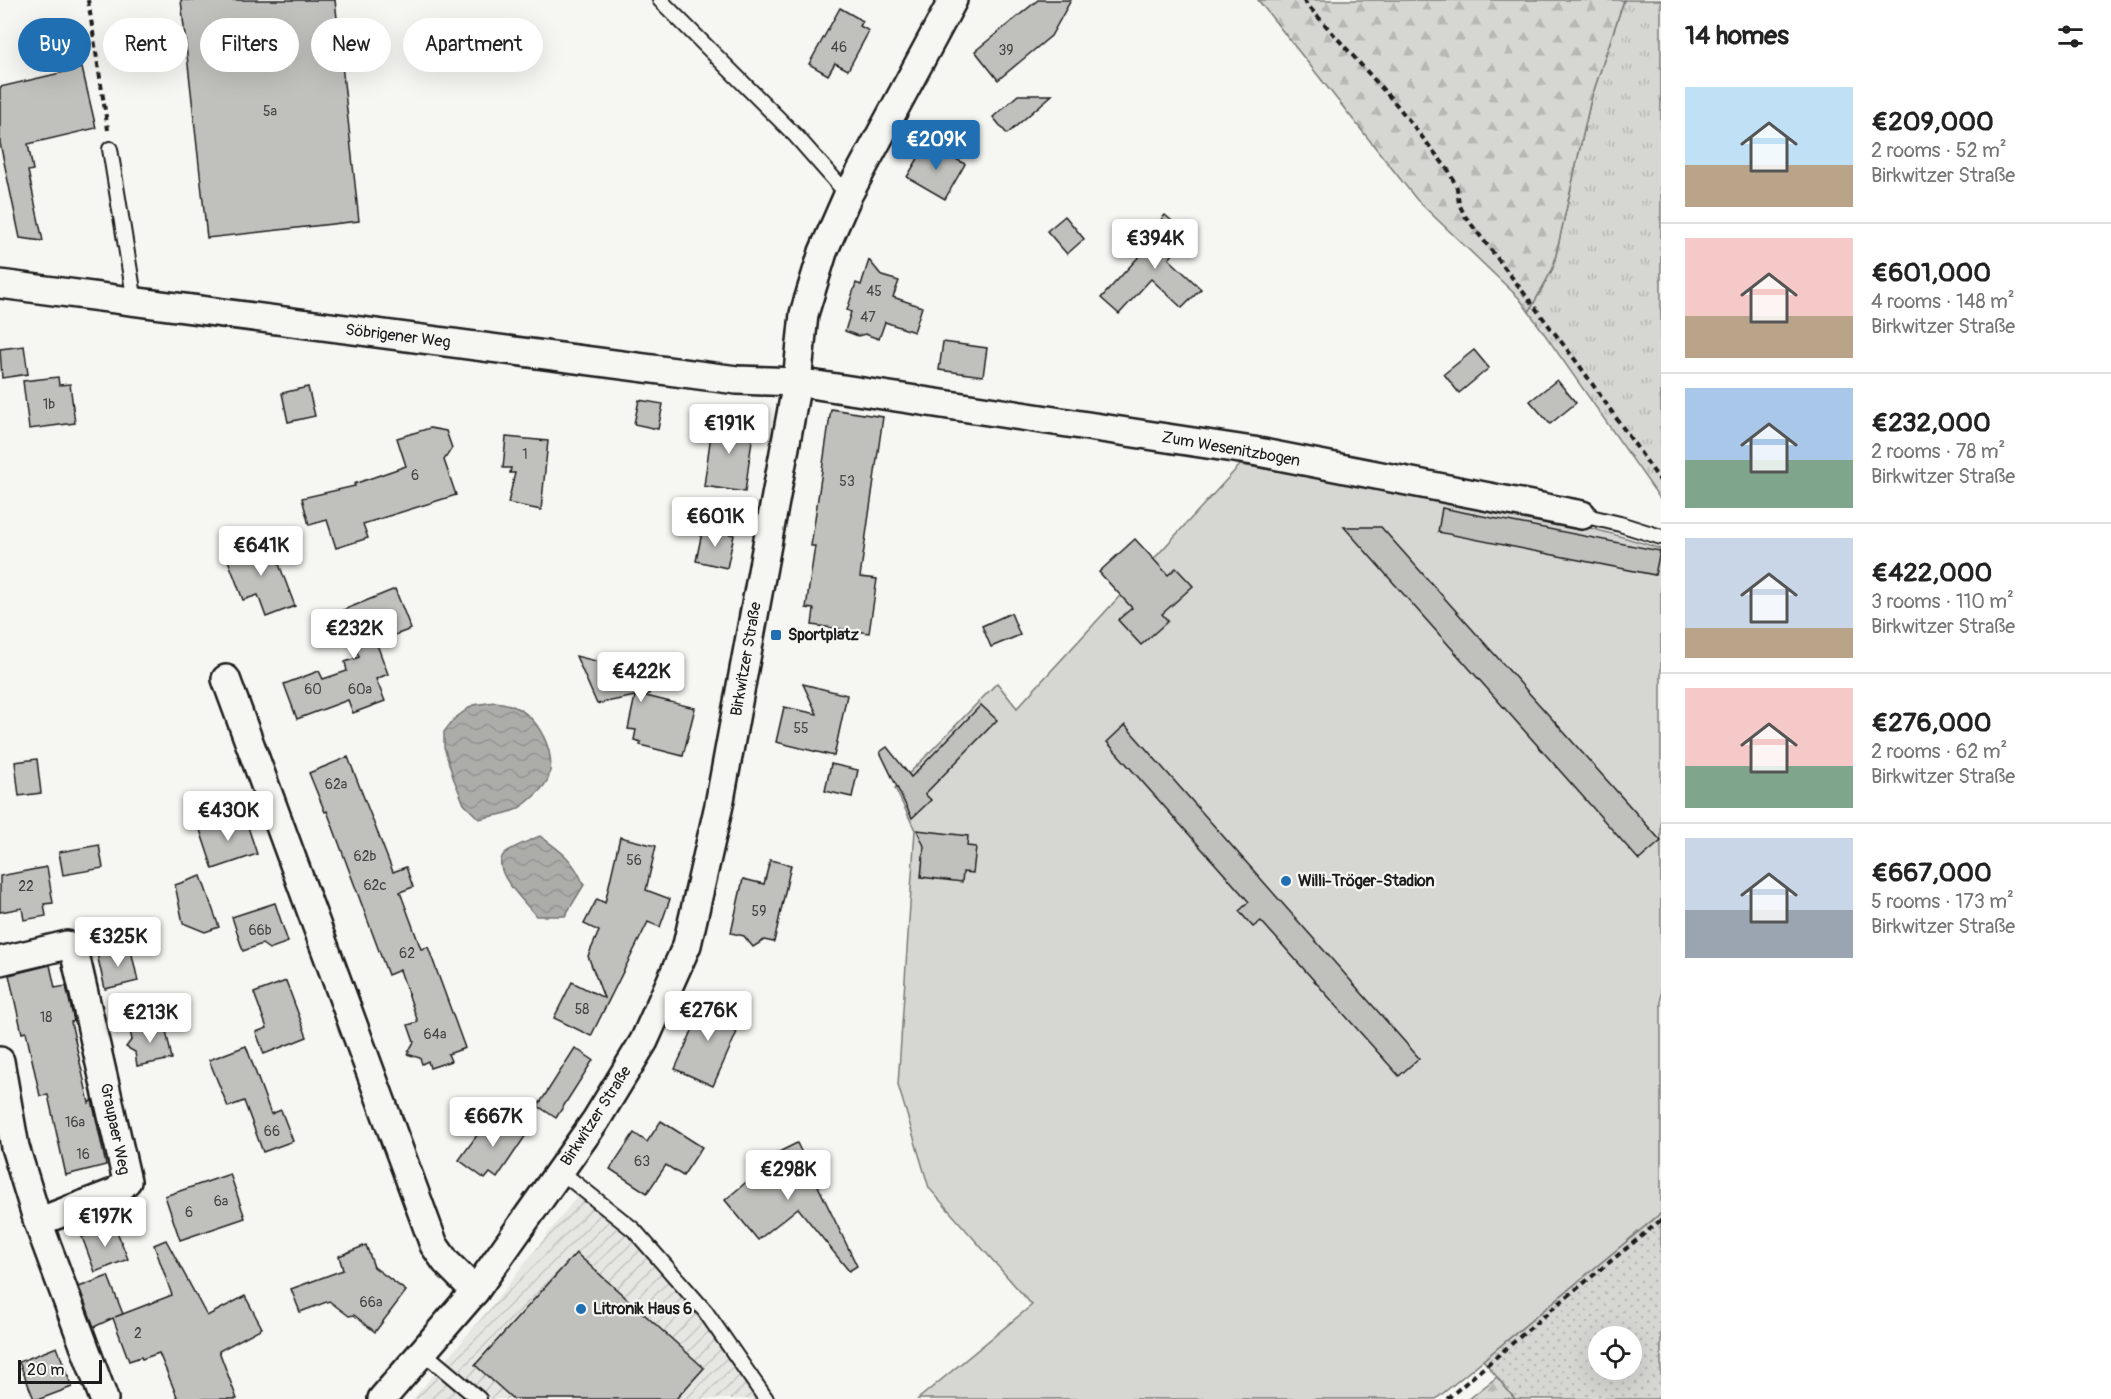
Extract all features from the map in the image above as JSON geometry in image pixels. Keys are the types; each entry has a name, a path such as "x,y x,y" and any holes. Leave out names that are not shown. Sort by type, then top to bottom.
{"street":[{"name":"Birkwitzer Straße","path":"382,1399 475,1291 596,1120 644,1041 687,945 719,805 797,382 804,314 823,252 848,195 953,0"},
{"name":"Söbrigener Weg","path":"0,284 737,380 797,382"},
{"name":"Zum Wesenitzbogen","path":"797,382 1253,451 1582,515"},
{"path":"226,679 434,1245 446,1262 475,1291"},
{"name":"Graupaer Weg","path":"0,961 67,945 74,950 127,1181 116,1192 38,1222"},
{"path":"0,1061 15,1148 38,1222 104,1399"}],"lane":[{"path":"660,0 796,136 848,195"},
{"path":"110,148 135,302"},
{"name":"Zum Wesenitzbogen","path":"1582,515 1661,537"},
{"path":"560,1171 634,1230 705,1311 766,1399"},
{"path":"423,1352 479,1399"}],"path":[{"path":"88,0 110,148"},
{"path":"1303,0 1396,104 1449,171 1457,188 1459,204 1465,216 1578,365 1661,482"},
{"path":"1446,1399 1661,1220"}],"shaded area":[{"path":"578,1195 628,1237 697,1312 760,1399 413,1399 491,1307"}],"green space":[{"path":"1258,0 1624,0 1591,99 1553,268 1529,312 1519,298 1417,200"},
{"path":"1624,0 1661,0 1661,500 1529,312 1553,268 1591,99"},
{"name":"Willi-Tröger-Stadion","path":"1240,465 1506,509 1610,533 1661,549 1661,1213 1436,1399 918,1399 1032,1305 929,1188 898,1085 915,830 895,788 997,683 1017,708"},
{"path":"1661,1213 1661,1395 1657,1399 1515,1399 1483,1360"},
{"path":"1497,1377 1515,1399 1469,1399"}],"water":[{"path":"495,702 515,707 533,721 545,739 550,769 546,783 519,808 479,819 464,804 453,777 444,747 444,732 454,719 473,705"},
{"path":"540,836 566,856 584,885 565,916 536,916 510,886 501,868 501,860 505,853"}],"building":[{"path":"181,0 335,0 337,18 311,18 311,72 343,72 359,221 207,238 188,64 188,18 183,18"},
{"path":"1038,0 1071,0 1051,36 998,80 975,51"},
{"path":"840,8 863,21 860,26 869,31 848,70 835,63 828,75 809,64"},
{"path":"65,72 83,72 96,128 28,144 33,170 28,171 43,241 20,238 0,143 0,87"},
{"path":"1018,95 1052,95 1007,134 993,117"},
{"path":"927,143 965,164 945,199 907,177"},
{"path":"1165,215 1189,235 1169,259 1201,289 1182,308 1151,279 1119,314 1101,298 1155,239 1149,233"},
{"path":"1065,216 1084,239 1067,254 1047,231"},
{"path":"869,260 882,276 899,281 893,297 922,307 914,332 885,322 879,339 865,334 858,336 845,331 851,312 847,310 856,283 861,285"},
{"path":"943,342 987,348 983,376 939,370"},
{"path":"24,346 28,374 2,378 0,349"},
{"path":"1474,350 1489,368 1459,393 1444,374"},
{"path":"58,377 59,385 70,384 75,423 29,429 23,381"},
{"path":"1557,380 1576,403 1550,424 1530,401"},
{"path":"308,387 315,416 288,422 282,393"},
{"path":"639,400 663,404 658,429 634,424"},
{"path":"831,409 883,417 860,577 877,579 869,633 812,625 814,609 806,608 815,546 811,546"},
{"path":"713,419 754,425 745,492 704,486"},
{"path":"430,428 446,431 452,448 444,460 456,495 363,524 368,538 336,548 327,520 309,525 302,498 355,486 354,484 406,466 397,438"},
{"path":"506,437 548,441 541,510 508,503 515,473 510,473 511,468 503,468"},
{"path":"1442,508 1660,551 1655,575 1438,532"},
{"path":"1344,527 1381,527 1661,841 1639,860"},
{"path":"703,528 734,535 727,568 696,561"},
{"path":"269,538 295,606 266,617 258,595 243,600 226,555"},
{"path":"1135,539 1168,575 1176,568 1193,586 1162,614 1168,621 1141,645 1118,620 1132,608 1099,572"},
{"path":"395,589 411,629 376,642 388,674 376,679 385,701 353,713 348,700 297,719 284,684 319,671 323,679 347,671 345,662 359,657 341,611"},
{"path":"1011,613 1020,635 991,647 982,626"},
{"path":"632,655 658,661 649,694 642,695 695,708 683,756 640,745 641,742 634,740 636,730 628,729 635,696 597,704 576,656 628,669"},
{"path":"803,684 847,695 834,756 776,742 784,707 817,714"},
{"path":"981,705 997,720 925,794 931,800 912,818 880,752 887,747 911,777"},
{"path":"1125,725 1419,1058 1399,1076 1261,921 1253,927 1239,911 1249,902 1107,742"},
{"path":"348,757 393,872 406,867 413,887 400,892 421,949 428,947 465,1048 448,1054 451,1061 430,1068 428,1061 422,1064 420,1058 407,1054 414,1042 408,1025 418,1022 400,970 388,975 327,811 325,812 309,773"},
{"path":"37,759 41,793 19,796 15,762"},
{"path":"831,764 858,770 852,797 825,791"},
{"path":"244,815 257,854 213,869 200,830"},
{"path":"917,830 968,836 967,846 976,847 973,873 963,872 962,882 921,877 924,846"},
{"path":"620,837 656,846 646,890 670,899 660,927 648,922 591,1036 554,1018 572,982 604,998 588,956 599,931 584,924 597,899 605,903"},
{"path":"99,845 103,868 63,875 59,852"},
{"path":"770,860 791,865 774,942 764,940 753,947 744,936 731,933 743,879 764,884"},
{"path":"47,867 53,903 44,904 46,916 24,920 22,908 0,912 0,876"},
{"path":"201,876 219,927 205,932 183,923 175,885"},
{"path":"275,903 288,942 269,949 262,944 243,951 232,917"},
{"path":"130,946 138,981 105,989 97,954"},
{"path":"50,965 55,988 66,986 74,1021 71,1022 89,1103 92,1100 106,1165 66,1175 48,1095 40,1096 26,1032 22,1033 9,975"},
{"path":"286,981 307,1037 264,1054 256,1032 267,1028 254,993"},
{"path":"709,993 733,1004 723,1026 737,1032 713,1086 675,1069"},
{"path":"164,1021 172,1059 137,1066 135,1052 126,1047 132,1039 129,1028"},
{"path":"246,1046 271,1114 281,1110 293,1141 263,1152 244,1101 228,1107 209,1060"},
{"path":"575,1048 593,1060 556,1118 538,1106"},
{"path":"503,1118 526,1135 497,1178 490,1173 485,1179 459,1160 488,1120 497,1126"},
{"path":"661,1121 702,1147 683,1176 666,1165 647,1193 610,1169 634,1133 647,1142"},
{"path":"797,1143 857,1266 849,1271 798,1208 758,1240 725,1200 776,1157 775,1154"},
{"path":"230,1174 245,1218 180,1240 165,1196"},
{"path":"114,1224 128,1259 95,1272 82,1237"},
{"path":"166,1240 207,1316 245,1296 262,1328 219,1351 237,1399 178,1399 159,1353 129,1361 113,1318 94,1327 79,1287 108,1276 123,1314 172,1295 154,1245"},
{"path":"366,1245 374,1267 406,1291 375,1332 354,1315 349,1316 329,1301 300,1312 291,1289 343,1270 339,1256"},
{"name":"Litronik Haus 6","path":"576,1253 704,1368 676,1399 513,1399 475,1365"},
{"path":"57,1347 72,1387 40,1399 34,1399 19,1362"}],"place":[{"name":"Sportplatz","path":"776,635"},
{"name":"Willi-Tröger-Stadion","path":"1286,881"},
{"name":"Litronik Haus 6","path":"581,1309"}]}
